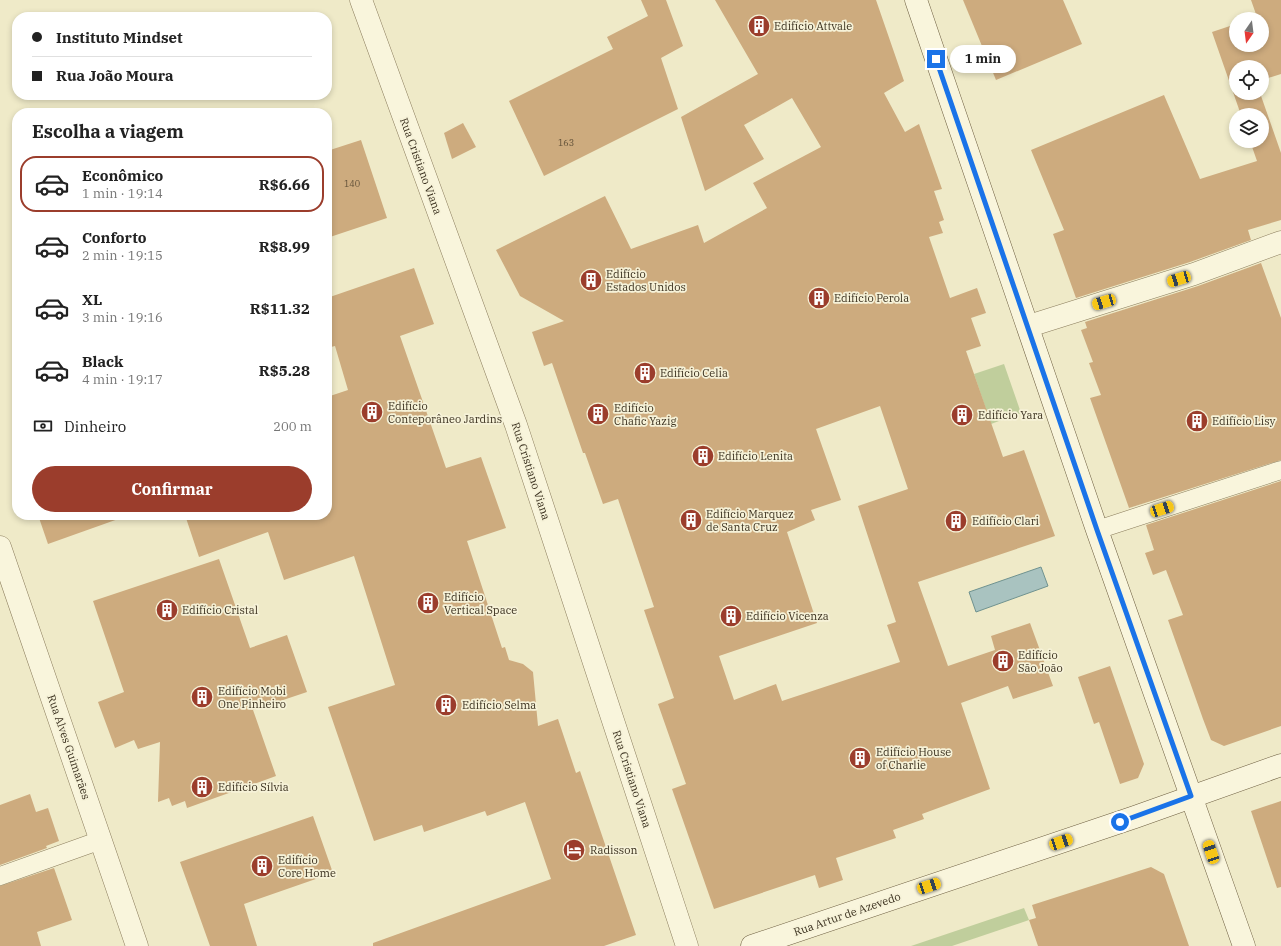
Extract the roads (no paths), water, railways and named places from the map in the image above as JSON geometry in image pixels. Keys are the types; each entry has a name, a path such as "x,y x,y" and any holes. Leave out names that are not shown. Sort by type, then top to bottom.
{"street":[{"name":"Rua Cristiano Viana","path":"361,0 516,424 687,946"},
{"path":"916,0 1097,530 1244,946"},
{"path":"1028,326 1194,274 1281,242"},
{"name":"Rua Alves Guimarães","path":"0,547 137,946"},
{"name":"Rua Artur de Azevedo","path":"752,946 1281,765"}],"lane":[{"path":"1097,530 1281,470"},
{"path":"0,876 101,840"}],"water":[{"path":"1041,567 1048,586 976,612 969,592"}],"place":[{"name":"Edifício Attvale","path":"759,26"},
{"name":"Edifício Estados Unidos","path":"591,280"},
{"name":"Edifício Perola","path":"819,298"},
{"name":"Edifício Celia","path":"645,373"},
{"name":"Edifício Conteporâneo Jardins","path":"372,412"},
{"name":"Edifício Chafic Yazig","path":"598,414"},
{"name":"Edifício Yara","path":"962,415"},
{"name":"Edifício Lisy","path":"1197,421"},
{"name":"Edifício Lenita","path":"703,456"},
{"name":"Edifício Marquez de Santa Cruz","path":"691,520"},
{"name":"Edifício Clari","path":"956,521"},
{"name":"Edifício Vertical Space","path":"428,603"},
{"name":"Edifício Cristal","path":"167,610"},
{"name":"Edifício Vicenza","path":"731,616"},
{"name":"Edifício São João","path":"1003,661"},
{"name":"Edifício Mobi One Pinheiro","path":"202,697"},
{"name":"Edifício Selma","path":"446,705"},
{"name":"Edifício House of Charlie","path":"860,758"},
{"name":"Edifício Sílvia","path":"202,787"},
{"name":"Radisson","path":"574,850"},
{"name":"Edifício Core Home","path":"262,866"}]}
